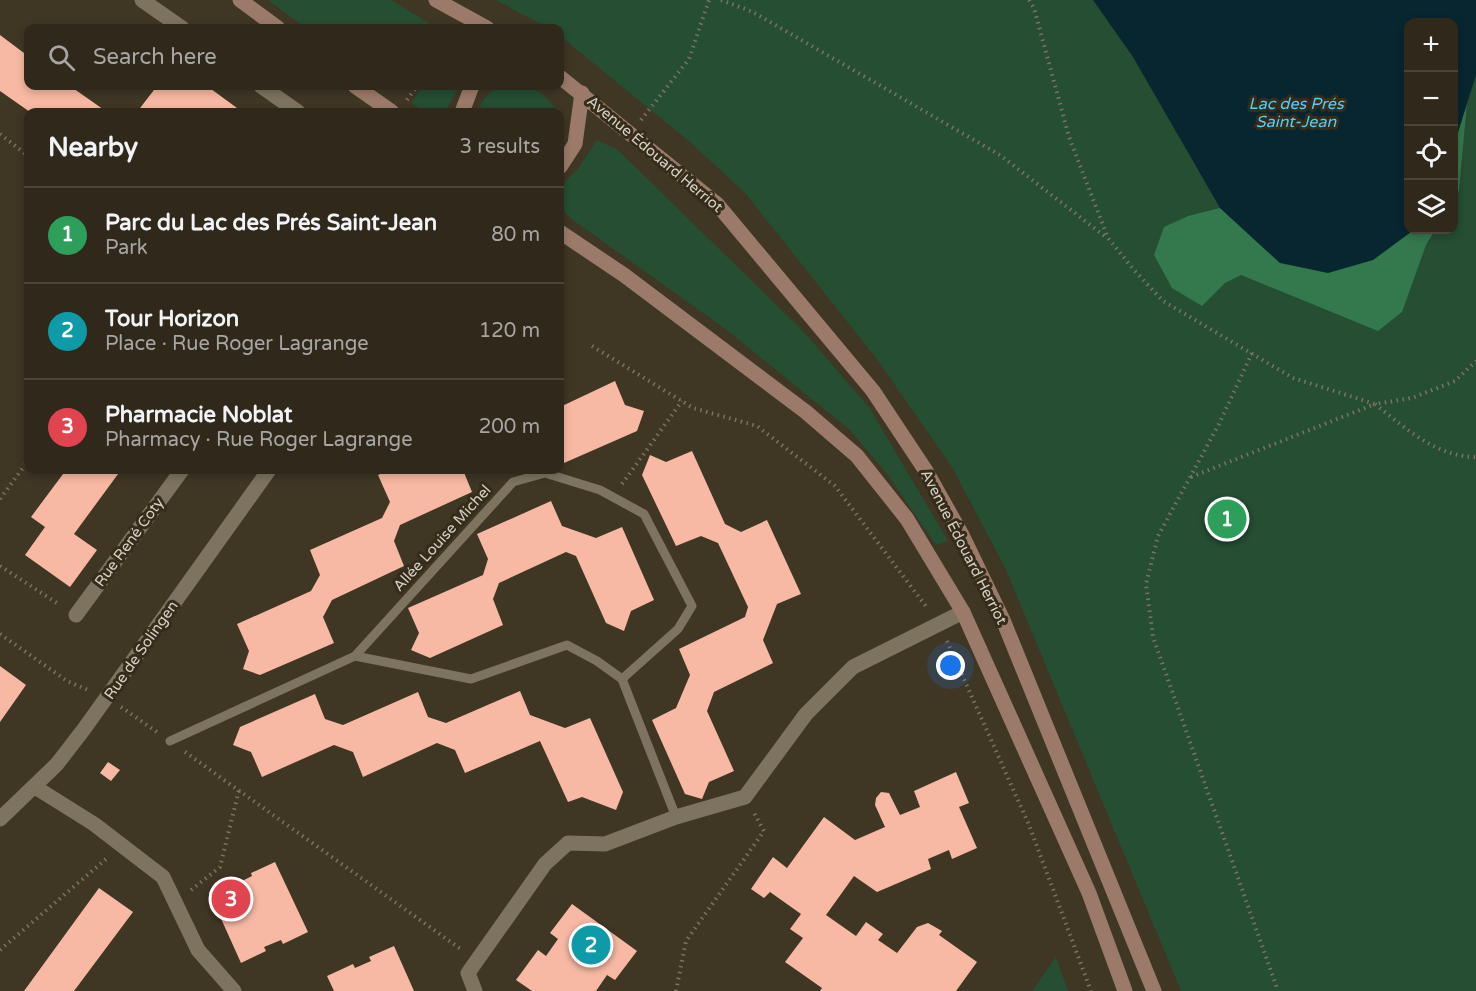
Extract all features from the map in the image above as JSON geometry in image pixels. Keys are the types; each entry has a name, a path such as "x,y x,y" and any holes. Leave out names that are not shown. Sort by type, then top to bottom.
{"main road":[{"path":"240,0 273,24"},
{"path":"436,0 480,24"},
{"name":"Avenue Édouard Herriot","path":"564,80 717,204 794,293 873,391 926,471 962,535 1003,620 1154,991"},
{"path":"361,90 386,108"},
{"path":"464,108 470,90"},
{"path":"564,161 575,144 582,93"},
{"name":"Avenue Édouard Herriot","path":"564,235 624,275 806,412 858,456 907,519 963,612 1089,893 1125,991"}],"street":[{"path":"142,0 176,24"},
{"path":"267,90 292,108"},
{"name":"Rue René Coty","path":"76,615 179,474"},
{"name":"Rue de Solingen","path":"0,819 57,764 107,698 266,474"},
{"path":"475,991 468,973 544,864 568,843 605,844 676,817 745,797 806,714 853,667 963,612"},
{"path":"35,787 122,845 163,877 198,950 234,991"}],"lane":[{"name":"Allée Louise Michel","path":"170,741 355,656 513,482 541,474"},
{"name":"Allée Louise Michel","path":"548,474 600,490 645,514 692,606 678,629 622,679"},
{"path":"355,656 471,679 567,645 597,661 622,679 676,817"}],"path":[{"path":"643,117 689,59 709,0"},
{"path":"721,0 753,12 1000,154 1108,238 1163,301 1293,378 1375,404 1437,448 1464,457 1476,457"},
{"path":"1029,0 1035,8 1069,137 1108,238"},
{"path":"0,134 24,153"},
{"path":"592,346 693,408 757,426 835,486 939,624 1029,825 1091,991"},
{"path":"1252,353 1219,424 1158,536 1146,584 1153,637 1278,991"},
{"path":"1191,477 1375,404 1412,398 1455,381 1476,361"},
{"path":"613,497 682,401"},
{"path":"0,499 24,466"},
{"path":"0,566 76,615"},
{"path":"0,634 67,681 107,698 170,741 477,961"},
{"path":"175,902 220,867 239,790"},
{"path":"676,991 687,941 765,831 745,797"},
{"path":"0,950 122,845"}],"green space":[{"path":"268,0 391,0 430,24 301,24"},
{"path":"496,0 1476,0 1476,991 1181,991 1006,570 952,467 876,358 746,194 690,142 564,39 564,24 541,24"},
{"path":"420,90 457,90 447,108 419,108 411,103"},
{"path":"493,90 534,90 546,97 555,108 480,108"},
{"path":"1467,103 1458,192 1458,180 1458,132"},
{"path":"597,140 618,150 802,330 869,407 948,541 936,545 887,474 850,430 728,331 570,218 564,211 564,182 577,170"},
{"path":"1220,208 1280,263 1373,260 1408,234 1433,234 1426,245 1402,312 1378,331 1241,275 1225,283 1202,306 1172,288 1154,255 1164,227 1188,216"},
{"path":"1056,957 1068,991 1032,991"}],"water":[{"name":"Lac des Prés Saint-Jean","path":"1093,0 1476,0 1476,75 1458,132 1458,18 1404,18 1404,234 1408,234 1373,260 1328,273 1280,263 1220,208 1133,57"}],"building":[{"path":"0,35 24,53 24,90 76,90 101,108 24,108 0,91"},
{"path":"154,90 212,90 237,108 140,108"},
{"path":"615,381 625,405 644,411 637,431 564,463 564,405"},
{"path":"692,451 725,524 741,532 767,520 801,594 777,604 763,640 773,663 714,692 707,711 734,771 709,782 702,799 685,794 652,720 676,708 690,675 679,649 745,617 748,607 718,543 701,536 676,546 642,475 650,455 666,462"},
{"path":"63,474 118,474 74,534 97,550 70,587 25,555 45,527 31,517"},
{"path":"465,474 472,492 400,525 394,541 404,566 332,600 323,617 334,643 260,675 243,669 249,651 237,624 311,591 320,575 310,550 382,518 390,502 378,475"},
{"path":"551,501 562,526 596,538 622,527 654,600 631,611 624,631 606,623 576,556 566,552 499,583 493,599 503,625 430,658 411,650 419,633 408,608 483,575 488,559 477,534"},
{"path":"0,666 26,685 0,722"},
{"path":"520,691 530,715 565,728 590,718 623,792 616,810 582,797 568,802 540,741 465,773 455,750 437,743 363,777 353,752 334,745 262,777 251,752 233,745 240,727 315,694 325,719 343,725 418,692 428,717 446,723"},
{"path":"108,762 120,770 111,781 100,773"},
{"path":"956,772 969,803 959,807 977,848 952,859 949,850 928,859 931,869 877,892 854,876 826,915 856,936 866,922 883,934 878,940 897,953 917,927 928,923 942,931 939,935 977,962 956,991 820,991 822,988 785,962 803,938 790,929 801,914 770,892 764,898 751,889 773,857 787,868 824,817 855,840 885,827 875,805 876,798 881,792 889,793 900,815 920,807 914,791"},
{"path":"275,862 308,932 283,944 281,940 264,947 266,951 241,963 209,892 234,880 236,884 252,876 251,873"},
{"path":"99,888 133,912 74,991 24,991"},
{"path":"572,904 637,951 615,980 607,975 596,991 532,991 516,980 538,950 546,956 558,939 550,933"},
{"path":"394,946 414,991 334,991 327,976 353,964 355,968 371,961 369,957"}],"place":[{"name":"Parc du Lac des Prés Saint-Jean","path":"1227,519"},
{"name":"Pharmacie Noblat","path":"231,899"},
{"name":"Tour Horizon","path":"591,945"}]}
